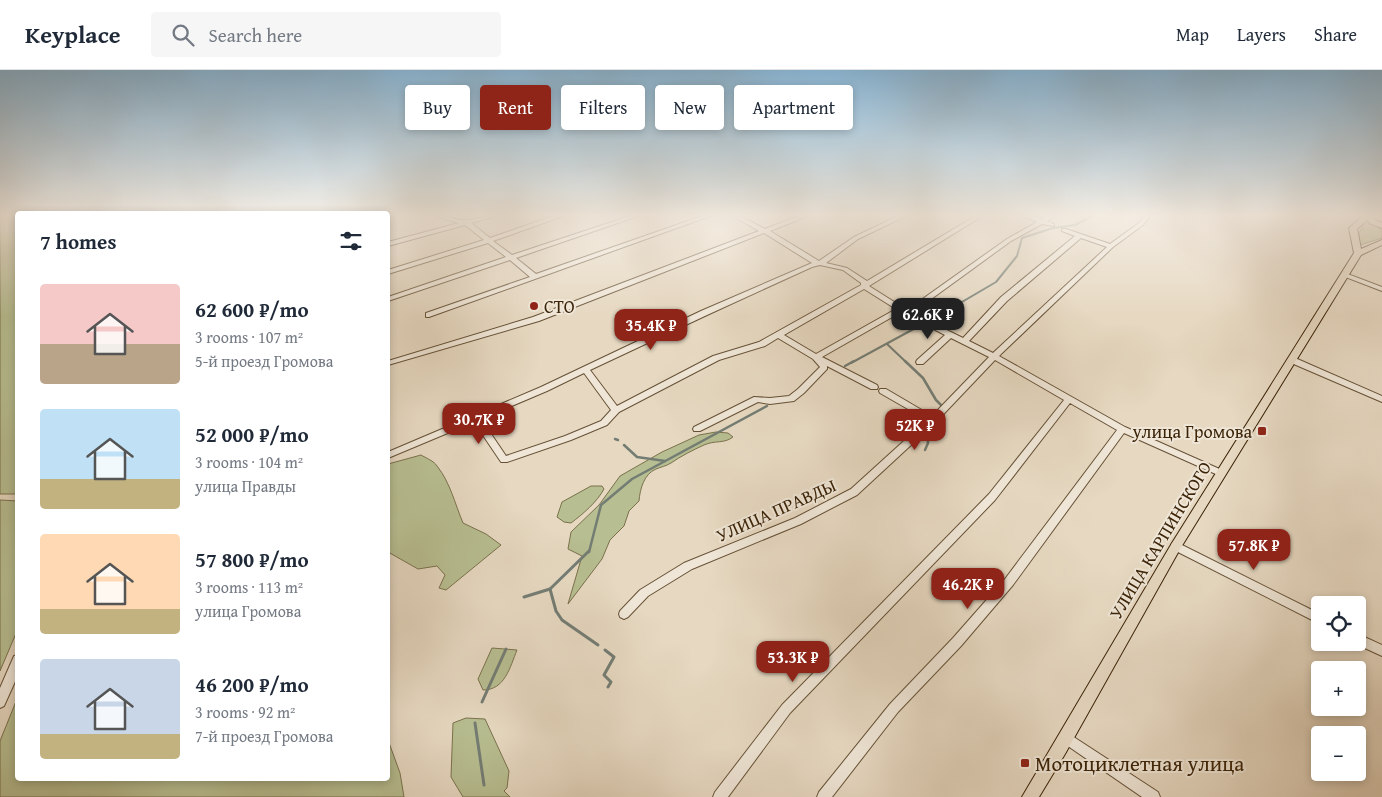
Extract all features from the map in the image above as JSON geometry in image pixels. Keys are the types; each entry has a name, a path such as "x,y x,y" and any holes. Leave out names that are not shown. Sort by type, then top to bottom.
{"main road":[{"path":"1357,249 1358,253 1367,249"},
{"name":"УЛИЦА КАРПИНСКОГО","path":"1030,797 1176,546 1358,253"}],"street":[{"path":"390,271 461,249"},
{"path":"500,249 534,276"},
{"path":"390,298 531,249"},
{"path":"429,315 612,249"},
{"path":"390,362 536,319 717,249"},
{"path":"795,249 820,263 850,272 864,282 864,286 904,311 996,357 1068,400 1122,429 1222,474"},
{"path":"390,455 586,370 704,313 810,265 820,263 840,249"},
{"path":"475,417 504,460 568,438 604,424 616,410 716,358 762,344 779,335 925,249"},
{"path":"816,357 904,311 996,249"},
{"path":"964,342 1004,299 1064,249"},
{"name":"УЛИЦА ПРАВДЫ","path":"624,614 644,593 688,566 798,521 854,492 932,420 1108,249"},
{"path":"1345,276 1382,289"},
{"path":"779,335 816,357 874,387"},
{"path":"920,362 950,335"},
{"path":"697,429 757,399 770,401 791,398 801,391 824,367 816,357"},
{"path":"1292,360 1382,399"},
{"path":"586,370 616,410"},
{"path":"883,391 932,420"},
{"path":"720,797 786,709 992,497 1068,400"},
{"path":"824,797 894,708 957,642 1009,582 1122,429"},
{"path":"1176,546 1311,614"},
{"path":"1366,643 1382,651"},
{"path":"0,702 15,667"},
{"path":"1066,738 1153,797"}],"green space":[{"path":"0,249 15,249 15,494 0,494"},
{"path":"716,432 728,433 733,437 704,445 648,474 642,487 639,501 629,511 624,526 610,540 602,559 568,604 582,556 568,549 571,532 599,505 620,476 662,452 699,435"},
{"path":"421,455 434,463 442,472 449,486 463,523 486,534 501,545 446,590 439,588 445,575 437,566 418,569 390,553 390,463"},
{"path":"591,486 602,486 604,489 598,499 585,512 571,523 564,522 557,517 562,502"},
{"path":"0,500 15,501 15,636 0,671"},
{"path":"492,648 517,650 502,682 490,689 483,690 478,679"},
{"path":"15,704 15,781 390,781 390,746 400,773 404,797 0,797 0,741"},
{"path":"466,718 485,719 509,771 507,788 504,791 510,797 463,797 451,777 453,723"}],"waterway":[{"path":"933,319 996,282 1017,256 1019,249"},
{"path":"851,363 921,325"},
{"path":"887,344 907,363"},
{"path":"845,366 854,361"},
{"path":"905,361 923,378 936,400 943,407"},
{"path":"589,552 601,505 632,479 767,406"},
{"path":"925,450 928,443 928,434"},
{"path":"624,445 637,457 665,461"},
{"path":"550,589 589,551"},
{"path":"524,597 550,589"},
{"path":"550,589 556,611 562,620 598,645"},
{"path":"482,702 506,649"},
{"path":"605,650 614,657 604,675 611,682 608,687"},
{"path":"475,723 484,785"}],"place":[{"name":"СТО","path":"534,306"},
{"name":"улица Громова","path":"1262,431"},
{"name":"Мотоциклетная улица","path":"1025,763"}]}
